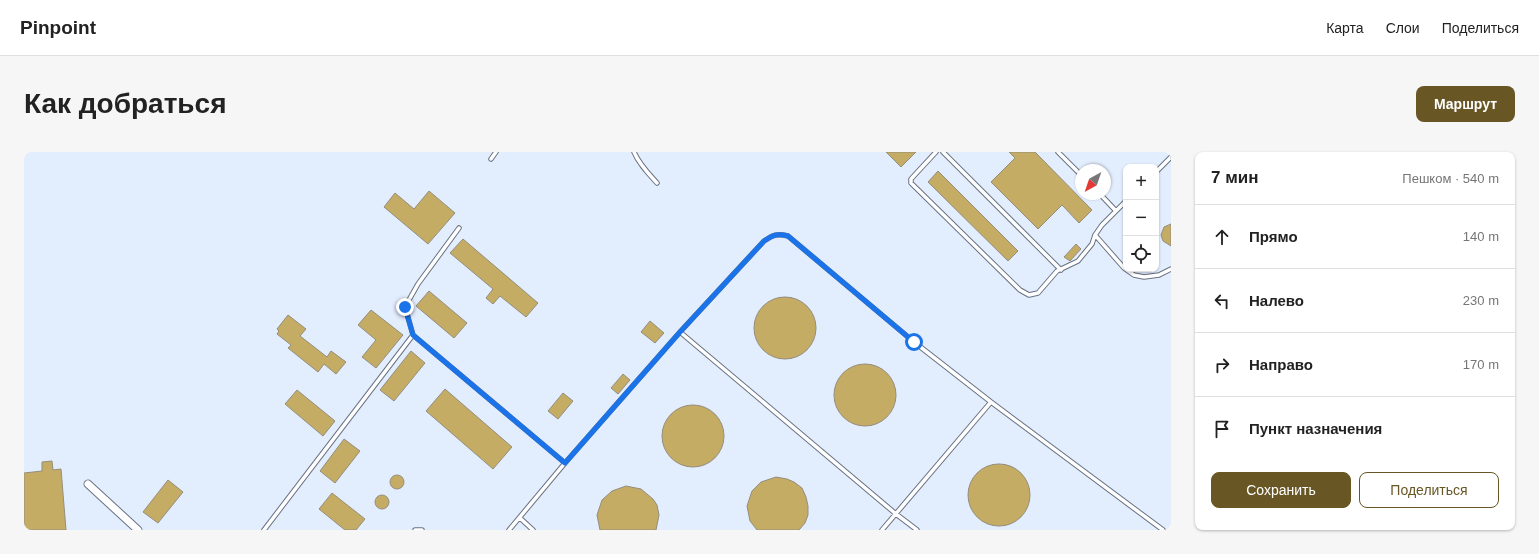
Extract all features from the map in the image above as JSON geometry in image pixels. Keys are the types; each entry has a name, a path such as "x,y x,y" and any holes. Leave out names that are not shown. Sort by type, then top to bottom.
{"street":[{"path":"88,484 138,530"}],"lane":[{"path":"491,159 496,152"},
{"path":"634,152 636,159 657,183"},
{"path":"936,152 911,179 911,183 1020,290 1029,295 1038,293 1057,271 1078,261 1092,244 1095,235 1102,225 1123,204"},
{"path":"943,152 1061,270"},
{"path":"1058,152 1075,169"},
{"path":"1159,169 1171,157"},
{"path":"1106,200 1116,211"},
{"path":"459,228 418,284 405,307 413,335 565,463"},
{"path":"509,530 565,463 680,332 764,241 779,234 788,236 914,342 991,402 1163,530"},
{"path":"1095,235 1124,268 1134,275 1144,277 1159,275 1171,269"},
{"path":"680,332 917,530"},
{"path":"264,530 413,335"},
{"path":"882,530 991,402"},
{"path":"520,518 533,530"},
{"path":"415,530 422,530"}],"building":[{"path":"886,152 916,152 901,167"},
{"path":"1009,152 1035,152 1075,193 1075,200 1082,200 1092,210 1079,223 1062,205 1038,229 991,182 1015,158"},
{"path":"938,171 1018,251 1008,261 928,182"},
{"path":"429,191 455,213 428,244 384,207 395,193 414,209"},
{"path":"1171,224 1171,246 1163,241 1161,235 1164,227"},
{"path":"463,239 538,303 526,317 500,296 493,304 486,298 493,289 450,253"},
{"path":"1076,244 1081,249 1070,261 1064,257"},
{"path":"429,291 467,323 454,338 416,306"},
{"path":"785,297 802,302 807,306 811,311 816,328 811,345 807,350 802,354 785,359 768,354 763,350 759,345 754,328 759,311 763,306 768,302"},
{"path":"371,310 403,335 376,368 362,357 376,340 358,325"},
{"path":"288,315 306,329 300,336 327,357 331,351 346,362 336,374 324,364 318,372 288,348 291,345 277,334 279,331 277,329"},
{"path":"650,321 664,333 655,343 641,332"},
{"path":"411,351 425,363 394,401 380,390"},
{"path":"865,364 882,369 887,373 891,378 896,395 891,412 887,417 882,421 865,426 848,421 843,417 839,412 834,395 839,378 843,373 848,369"},
{"path":"623,374 630,380 618,394 611,388"},
{"path":"445,389 512,447 493,469 426,411"},
{"path":"297,390 335,421 323,436 285,404"},
{"path":"563,393 573,401 558,419 548,411"},
{"path":"693,405 710,410 715,414 719,419 724,436 719,453 715,458 710,462 693,467 676,462 671,458 667,453 662,436 667,419 671,414 676,410"},
{"path":"344,439 360,451 335,483 320,471"},
{"path":"52,461 53,470 61,469 66,530 24,530 24,473 42,471 42,462"},
{"path":"999,464 1016,469 1021,473 1025,478 1030,495 1025,512 1021,517 1016,521 999,526 982,521 977,517 973,512 968,495 973,478 977,473 982,469"},
{"path":"397,475 402,477 404,482 402,487 397,489 392,487 390,482 392,477"},
{"path":"776,477 794,482 802,488 806,497 808,515 805,523 799,530 757,530 750,521 747,506 752,491 761,482"},
{"path":"168,480 183,492 158,523 143,512"},
{"path":"626,486 641,489 653,499 657,505 659,515 656,530 600,530 597,515 602,500 612,491"},
{"path":"332,493 365,519 356,530 345,530 319,509"},
{"path":"382,495 387,497 389,502 387,507 382,509 377,507 375,502 377,497"}],"route":[{"path":"405,307 413,335 565,463 680,332 764,241 772,236 779,234 788,236 914,342"}]}
